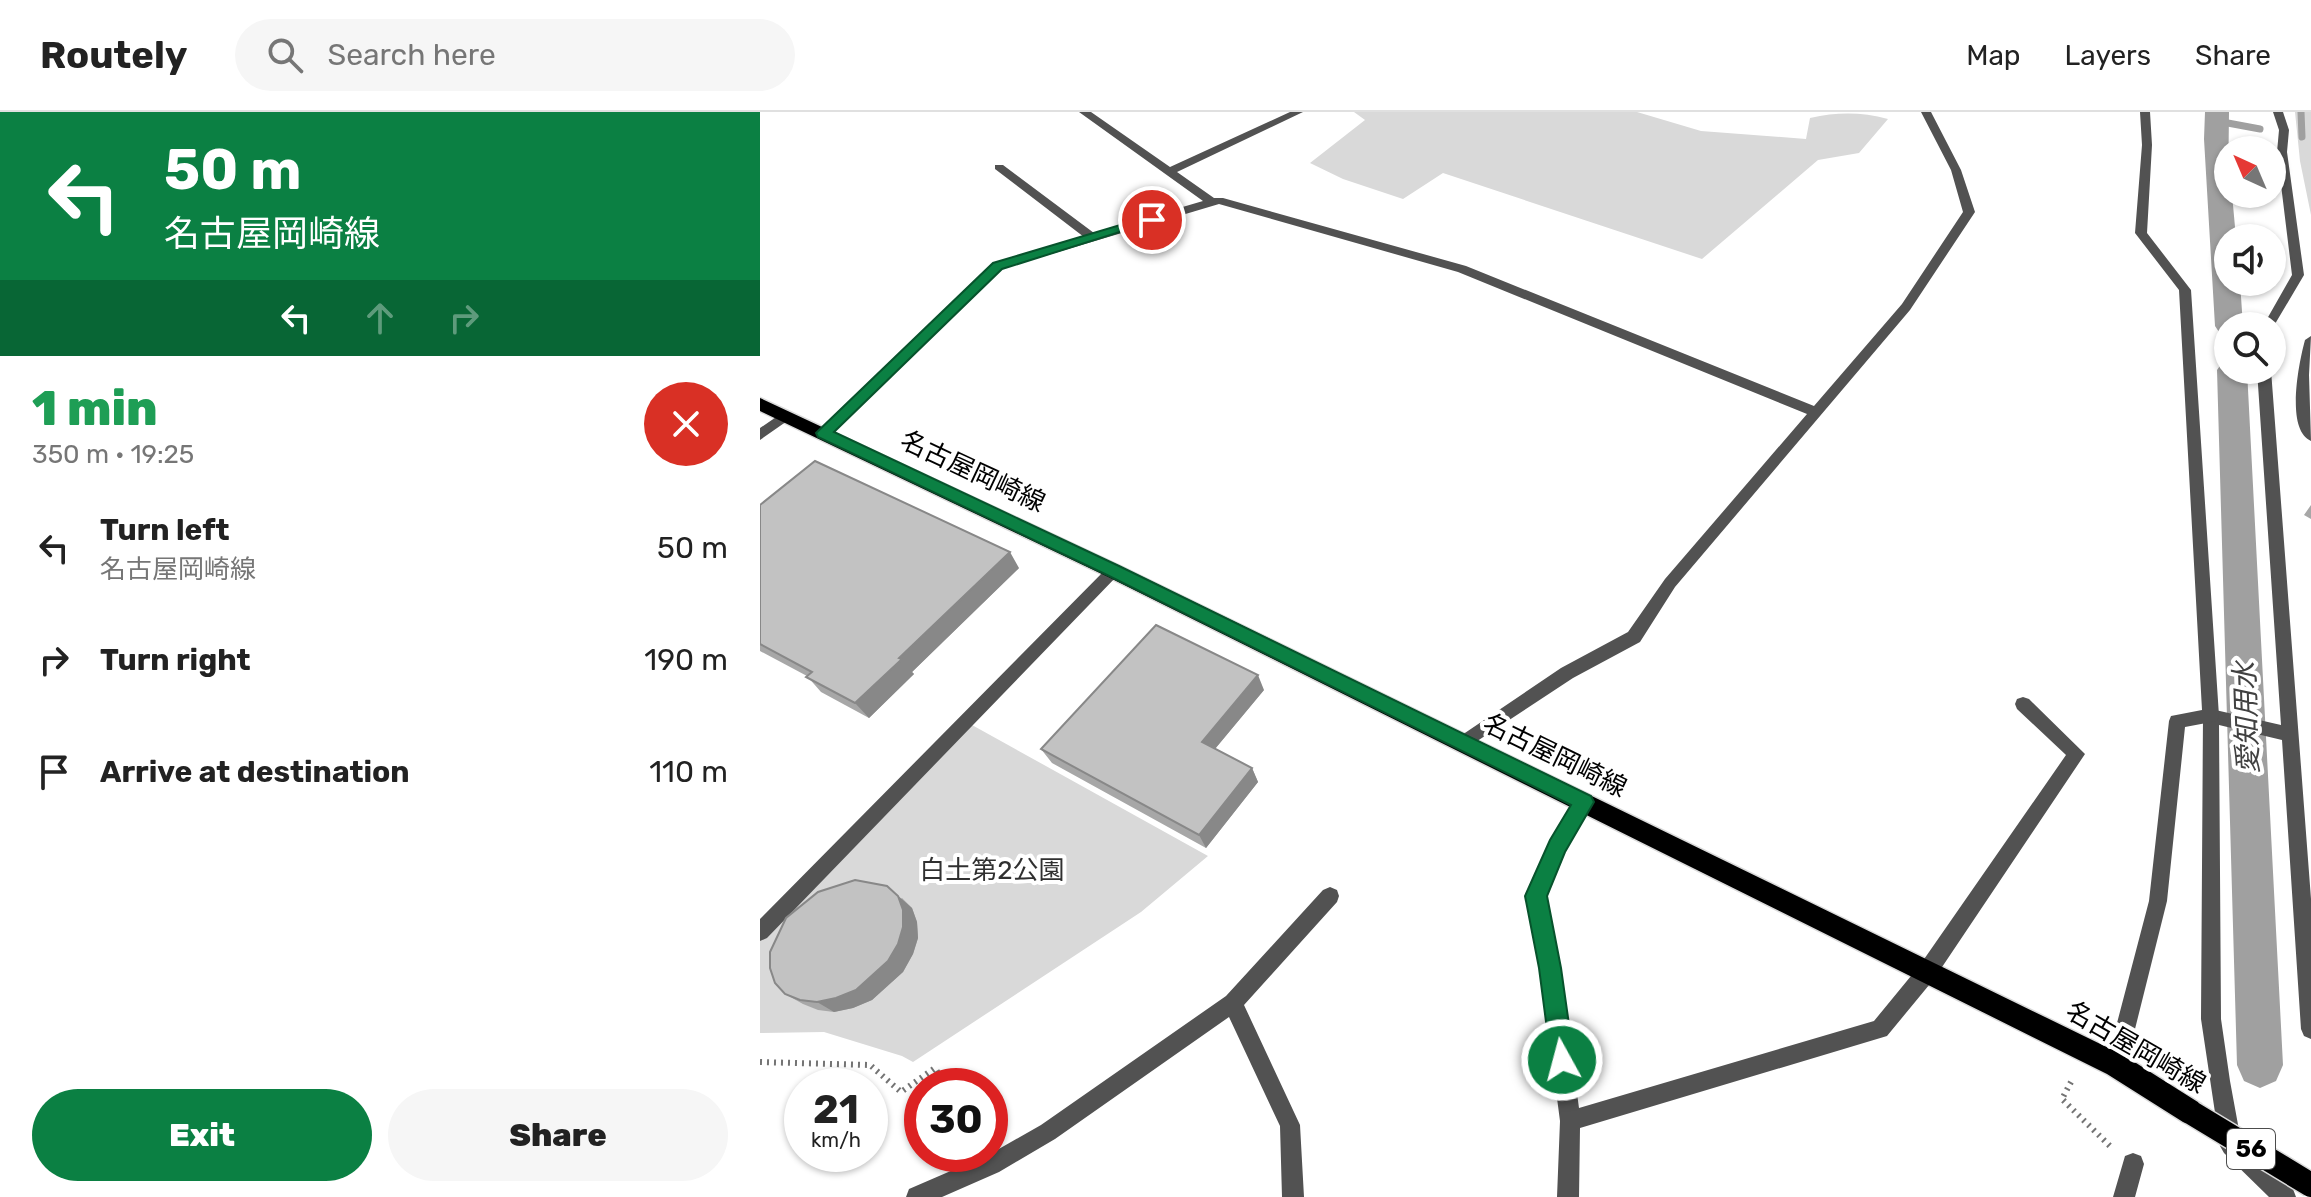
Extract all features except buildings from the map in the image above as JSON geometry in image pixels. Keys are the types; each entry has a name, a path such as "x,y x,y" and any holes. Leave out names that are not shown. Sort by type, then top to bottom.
{"main road":[{"name":"名古屋岡崎線","path":"760,404 1113,571 2116,1065 2311,1184"}],"street":[{"path":"1088,115 1107,112"},
{"path":"1169,172 1298,112"},
{"path":"1462,744 1567,673 1634,637 1670,583 1906,307 1969,212 1956,170 1926,112"},
{"path":"2145,112 2147,145 2141,233 2185,290 2211,716 2211,1019 2220,1081 2231,1146 2285,1197 2311,1184"},
{"path":"2277,312 2298,275 2282,152 2284,130 2278,112"},
{"path":"1088,115 1212,202"},
{"path":"999,167 1093,238"},
{"path":"824,433 997,266 1219,200 1462,269 1818,413"},
{"path":"2311,340 2302,375 2306,430 2311,436"},
{"path":"2265,384 2311,1029"},
{"path":"760,435 785,416"},
{"path":"760,932 1113,571"},
{"path":"1570,1121 1880,1029 1927,972 2076,754 2023,704"},
{"path":"2116,1065 2158,901 2177,721 2211,716 2291,735"},
{"path":"1568,1197 1570,1121 1550,968 1536,896 1557,847 1584,802"},
{"path":"917,1197 991,1164 1048,1132 1233,1003 1330,896"},
{"path":"1233,1003 1290,1125 1293,1197"},
{"path":"2122,1162 2124,1197"}],"path":[{"path":"760,1062 870,1065 901,1092 904,1090"},
{"path":"2071,1082 2062,1099 2114,1147 2122,1162"}],"green space":[{"path":"1354,112 1637,112 1701,131 1806,139 1810,118 1849,114 1888,119 1859,153 1818,160 1702,259 1443,173 1403,199 1343,179 1310,163 1365,120"},
{"path":"2295,112 2311,112 2311,215 2300,161"},
{"name":"白土第2公園","path":"972,725 1208,856 1141,912 913,1062 824,1032 760,1033 760,940"}],"waterway":[{"name":"愛知用水","path":"2217,112 2216,139 2228,312"},
{"path":"2301,112 2302,137"},
{"path":"2217,121 2260,129"},
{"name":"愛知用水","path":"2233,384 2260,1065"}],"route":[{"path":"1152,220 997,266 824,433 1584,802 1557,847 1536,896 1550,968 1562,1060"}]}
